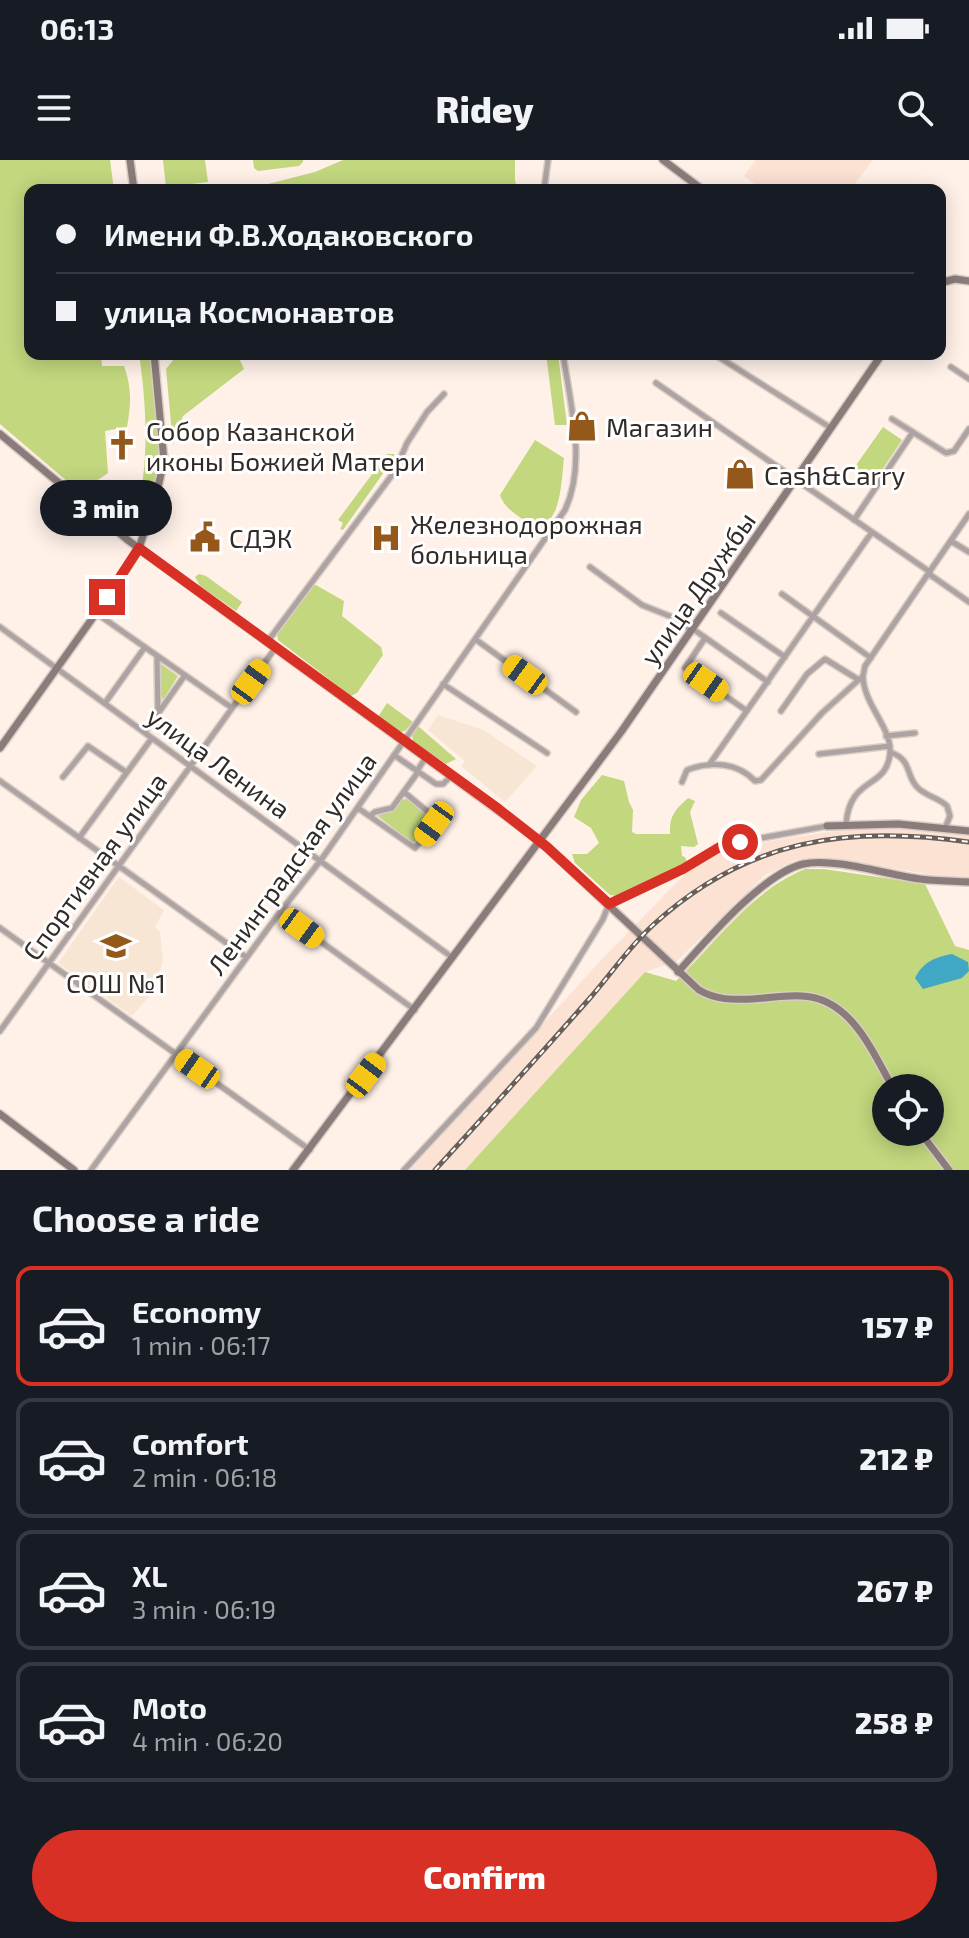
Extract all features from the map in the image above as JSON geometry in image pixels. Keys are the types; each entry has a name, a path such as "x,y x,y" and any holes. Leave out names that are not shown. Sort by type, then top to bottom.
{"street":[{"path":"130,160 133,184"},
{"path":"545,184 548,160"},
{"path":"663,160 695,184"},
{"path":"946,281 969,281"},
{"path":"0,748 139,548 164,461 155,360"},
{"name":"Ленинградская улица","path":"91,1170 321,860 565,510 574,491 576,471 564,360"},
{"path":"723,360 831,428"},
{"name":"улица Дружбы","path":"293,1170 540,841 692,630 878,360"},
{"path":"951,367 969,379"},
{"path":"656,383 969,602"},
{"path":"268,641 395,471 407,443 427,412 444,394"},
{"path":"892,419 948,453 954,451 969,429"},
{"path":"854,520 913,432"},
{"path":"0,434 139,548 540,841 699,990 715,998 734,1000 802,996 830,1003 852,1023 884,1074"},
{"path":"682,782 687,770 709,765 737,767 755,781 761,780 822,713 861,678 871,658 969,514"},
{"path":"709,765 872,532"},
{"path":"951,541 969,552"},
{"path":"590,567 642,605 672,617 768,682"},
{"path":"782,594 871,658"},
{"path":"95,613 232,708"},
{"path":"721,613 785,657"},
{"name":"улица Ленина","path":"0,627 453,958"},
{"path":"705,638 685,668 747,711"},
{"path":"475,639 576,712"},
{"path":"105,703 145,647"},
{"name":"Спортивная улица","path":"0,1031 276,647"},
{"path":"157,655 158,714"},
{"path":"781,711 807,674 825,659 861,678 890,749 882,774 858,791 849,802 846,824"},
{"path":"145,732 185,675"},
{"path":"443,684 547,753"},
{"path":"886,736 915,733"},
{"path":"79,838 152,738"},
{"path":"63,777 88,746 127,772"},
{"path":"819,754 890,749 907,765 919,789 947,806 950,816 945,829"},
{"path":"394,755 438,784 451,775"},
{"path":"370,816 392,808 429,759"},
{"path":"0,781 247,957"},
{"path":"358,808 411,847 417,847 434,824 434,817 404,792"},
{"path":"404,1170 536,1028 603,919 609,904 683,869 723,845 846,824 898,824 969,831"},
{"path":"678,972 703,943 754,895 784,872 805,864 969,882"},
{"path":"280,912 415,1010"},
{"path":"0,928 310,1150"},
{"path":"0,1114 74,1170"},
{"path":"931,1146 949,1170"}],"shaded area":[{"path":"756,160 873,160 855,184 754,184 744,176"},
{"path":"438,715 484,730 537,766 505,802 461,766 465,761 428,730"},
{"path":"890,828 969,836 969,877 947,877 822,857 796,860 765,875 677,961 645,972 465,1170 410,1170 602,959 688,871 728,848 847,829"},
{"name":"СОШ №1","path":"119,877 164,910 155,927 160,932 163,961 153,992 132,1016 58,963"}],"green space":[{"path":"0,160 110,160 113,184 24,184 24,360 102,360 102,366 124,366 130,389 127,427 105,431 108,473 83,495 0,424"},
{"path":"163,160 205,160 208,182 166,184"},
{"path":"253,160 303,162 299,166 258,171 254,168"},
{"path":"343,160 515,160 516,184 268,184 315,172"},
{"path":"140,360 150,360 159,469 145,519 139,504 145,463"},
{"path":"173,360 240,360 244,369 183,416 173,445 166,369"},
{"path":"547,360 559,360 567,425 555,425"},
{"path":"883,427 902,440 874,482 854,468"},
{"path":"535,440 564,458 556,508 544,523 534,524 511,511 500,495"},
{"path":"387,454 394,454 394,458 343,530 340,529 343,523 338,520"},
{"path":"105,483 132,485 135,489 130,511 108,519 87,502"},
{"path":"199,574 242,602 236,611 200,586 195,577"},
{"path":"314,584 344,601 342,616 381,647 383,655 357,693 351,696 278,640 277,634"},
{"path":"161,664 178,676 163,700 160,694"},
{"path":"387,703 413,722 405,731 400,732 378,717"},
{"path":"418,726 456,759 446,764 413,741 412,735"},
{"path":"602,775 624,781 633,810 632,832 636,834 670,834 676,810 688,798 695,801 690,812 698,844 694,847 681,846 682,856 687,862 617,896 610,895 575,863 572,854 587,854 599,843 591,828 574,817 581,800"},
{"path":"408,798 432,820 415,845 378,816 392,812 402,800"},
{"path":"805,869 925,884 955,946 969,950 969,1170 465,1170 645,972 676,981 735,919 767,891"}],"water":[{"path":"952,954 968,962 969,971 962,978 923,989 915,978 922,968 935,959"}],"railway":[{"path":"435,1170 571,1020 644,933 689,896 725,873 762,856 840,838 924,837 969,842"}],"place":[{"name":"Магазин","path":"582,426"},
{"name":"Собор Казанской иконы Божией Матери","path":"122,445"},
{"name":"Cash&Carry","path":"740,474"},
{"name":"СДЭК","path":"205,537"},
{"name":"Железнодорожная больница","path":"386,538"},
{"name":"СОШ №1","path":"116,946"}],"route":[{"path":"107,597 139,548 496,807 547,847 609,904 683,869 723,845 740,842"}]}
